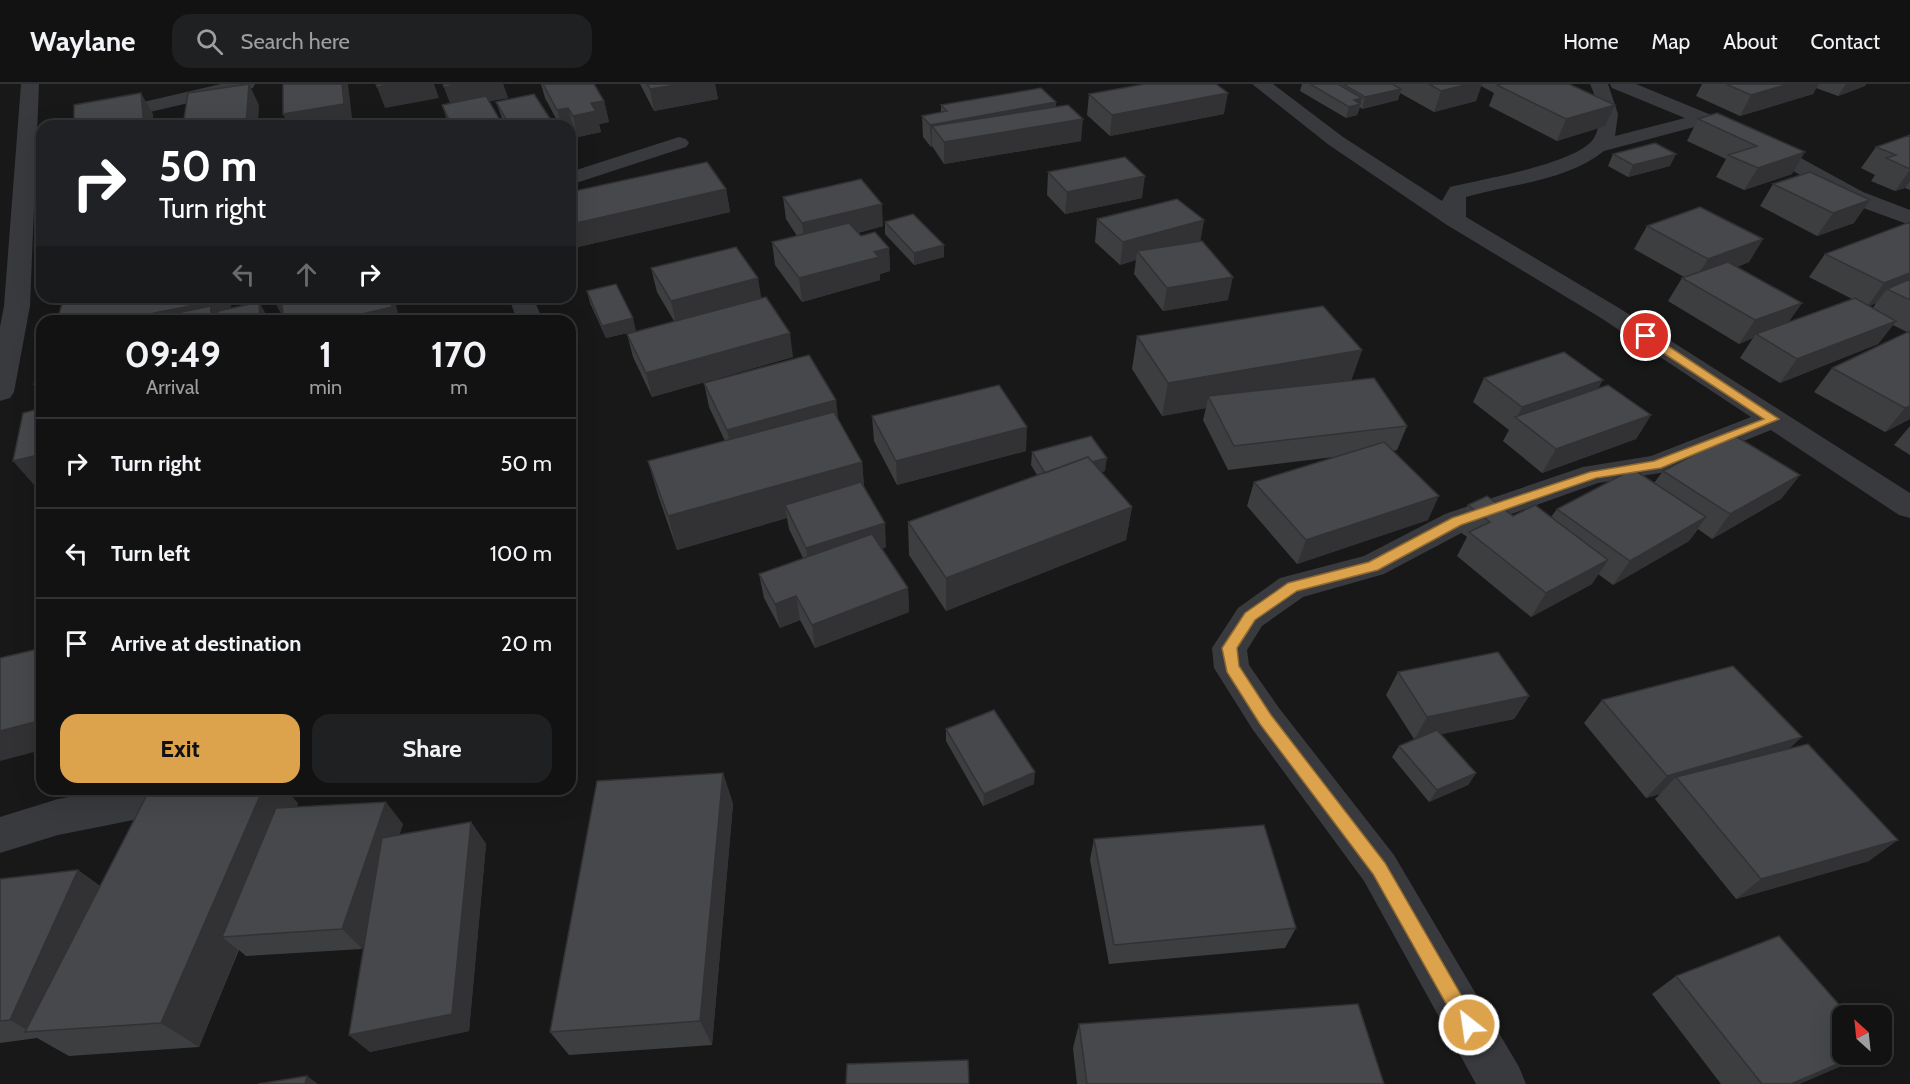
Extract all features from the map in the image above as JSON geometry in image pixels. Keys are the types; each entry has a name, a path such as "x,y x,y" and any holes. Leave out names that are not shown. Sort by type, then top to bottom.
{"street":[{"path":"0,392 17,306 33,135 30,84"},
{"path":"90,120 246,84"},
{"path":"1261,84 1336,141 1455,220 1610,313 1910,507"},
{"path":"1599,84 1608,102 1608,131 1599,146"},
{"path":"1618,84 1785,155 1855,197 1910,218"},
{"path":"1455,220 1453,199 1458,192 1553,167 1583,156 1599,146 1704,119"},
{"path":"576,177 679,143"},
{"path":"1502,1084 1379,868 1266,719 1232,668 1229,648 1250,616 1292,587 1373,566 1456,522 1594,474 1656,465 1773,419"},
{"path":"0,835 58,817 173,795"}],"building":[{"path":"249,84 246,120 184,120 188,93"},
{"path":"283,84 342,84 344,104 283,114"},
{"path":"376,84 393,84 377,87"},
{"path":"443,84 459,84 444,87"},
{"path":"543,84 594,84 604,101 591,103 596,111 573,116 568,108 557,110"},
{"path":"647,84 682,84 650,89"},
{"path":"1145,84 1216,84 1228,93 1112,115 1089,94"},
{"path":"1310,84 1338,84 1362,98 1354,100 1360,104 1349,107"},
{"path":"1343,84 1392,84 1401,89 1365,97"},
{"path":"1429,84 1468,84 1441,91"},
{"path":"1569,84 1615,105 1566,119 1497,85"},
{"path":"1726,84 1789,84 1751,95"},
{"path":"1041,88 1056,102 930,125 922,116 947,111 941,105"},
{"path":"141,93 143,120 74,120 74,105"},
{"path":"534,94 551,120 506,120 496,102"},
{"path":"486,96 500,120 449,120 442,105"},
{"path":"1068,105 1083,119 944,142 932,126"},
{"path":"1717,113 1805,152 1758,168 1728,155 1757,146 1698,119"},
{"path":"1910,135 1910,169 1886,158 1896,155 1876,147"},
{"path":"1655,143 1676,154 1633,165 1613,154"},
{"path":"1125,157 1145,176 1067,192 1048,172"},
{"path":"707,162 726,189 576,223 576,191"},
{"path":"1810,172 1870,200 1833,213 1773,184"},
{"path":"861,179 882,204 802,223 783,197"},
{"path":"1177,199 1204,220 1123,242 1097,219"},
{"path":"1700,207 1763,239 1708,259 1647,226"},
{"path":"913,214 944,245 914,253 885,222"},
{"path":"1910,222 1910,273 1884,283 1825,254"},
{"path":"849,223 861,236 875,232 889,248 874,252 879,257 799,278 772,242"},
{"path":"1202,241 1233,277 1167,288 1137,251"},
{"path":"736,247 758,278 671,301 651,268"},
{"path":"1728,262 1802,303 1755,320 1682,278"},
{"path":"1910,279 1910,300 1887,289"},
{"path":"616,284 633,318 602,326 587,291"},
{"path":"766,297 790,333 646,373 627,334"},
{"path":"1855,298 1896,321 1797,359 1756,334"},
{"path":"62,303 205,303 144,315 59,315"},
{"path":"259,303 260,315 218,315 218,311"},
{"path":"282,303 391,303 392,307 358,315 283,315"},
{"path":"211,306 210,315 167,315"},
{"path":"1323,306 1362,350 1168,383 1137,336"},
{"path":"1910,331 1910,406 1905,408 1832,368"},
{"path":"1564,352 1603,380 1522,407 1484,378"},
{"path":"809,355 836,400 727,430 704,383"},
{"path":"1374,378 1407,426 1234,446 1208,396"},
{"path":"999,385 1027,427 896,461 872,416"},
{"path":"1608,385 1651,415 1556,449 1515,417"},
{"path":"36,410 36,455 13,461 23,413"},
{"path":"834,412 862,462 668,516 648,461"},
{"path":"1732,434 1800,475 1730,514 1663,471"},
{"path":"1091,436 1107,458 1092,462 1088,457 1045,473 1032,452"},
{"path":"1384,442 1439,496 1306,540 1254,482"},
{"path":"1088,457 1132,507 946,578 908,522"},
{"path":"1633,469 1706,517 1630,561 1557,509"},
{"path":"861,482 885,523 806,548 785,505"},
{"path":"1487,496 1513,516 1535,505 1608,560 1546,593 1469,532 1490,522 1468,505"},
{"path":"872,534 908,588 812,625 796,596 775,604 759,574"},
{"path":"36,649 36,722 0,731 0,658"},
{"path":"1498,652 1529,696 1427,717 1398,672"},
{"path":"1733,666 1802,737 1667,776 1602,700"},
{"path":"994,710 1035,772 984,794 946,729"},
{"path":"1437,730 1476,773 1437,790 1399,746"},
{"path":"1808,744 1898,840 1761,879 1676,777"},
{"path":"723,773 700,1021 550,1032 597,781"},
{"path":"147,795 260,795 161,1023 25,1032"},
{"path":"386,802 342,929 222,937 276,808"},
{"path":"471,822 452,1014 349,1035 382,838"},
{"path":"1264,825 1296,928 1114,945 1094,839"},
{"path":"78,870 10,1020 0,1021 0,879"},
{"path":"1779,936 1839,1005 1832,1005 1832,1065 1835,1065 1791,1084 1762,1084 1676,976"},
{"path":"1358,1004 1384,1084 1087,1084 1079,1024"},
{"path":"968,1060 969,1084 846,1084 847,1064"},
{"path":"307,1076 305,1084 258,1084"}],"route":[{"path":"1469,1025 1379,868 1266,719 1232,668 1229,648 1250,616 1292,587 1373,566 1456,522 1520,502 1594,474 1656,465 1773,419 1646,336"}]}
